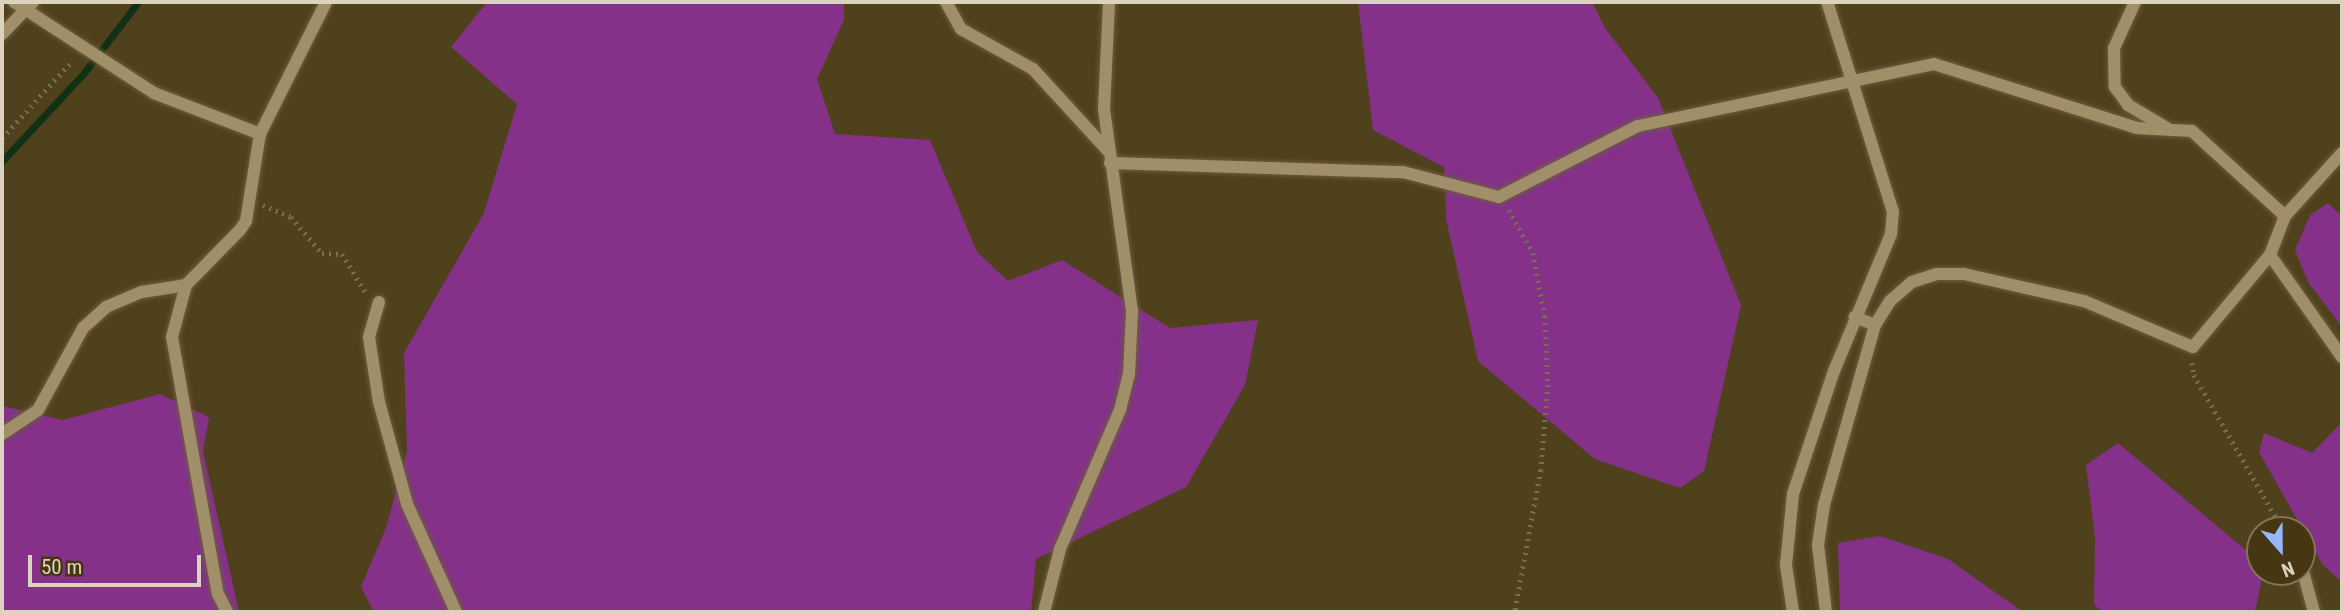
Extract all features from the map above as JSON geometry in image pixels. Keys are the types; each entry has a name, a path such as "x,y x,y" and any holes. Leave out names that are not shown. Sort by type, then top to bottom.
{"street":[{"path":"14,2 30,6 154,93 260,134"},
{"path":"228,612 218,594 172,337 186,285 240,230 249,200 260,134 326,2"},
{"path":"946,2 961,29 1033,69 1109,157 1403,172 1499,197 1638,126 1853,84 1934,64 2137,128 2192,131 2285,216"},
{"path":"1044,612 1060,549 1120,410 1129,375 1132,311 1109,157 1103,56 1109,2"},
{"path":"1793,612 1786,565 1793,494 1854,317 1891,234 1893,212 1826,2"},
{"path":"2135,2 2114,48 2115,87 2128,105 2170,130"},
{"path":"2,34 30,6"},
{"path":"1826,612 1818,545 1824,505 1875,324 1890,301 1912,282 1937,274 1965,274 2084,301 2193,347 2270,256 2285,216 2342,153"},
{"path":"2270,256 2342,357"},
{"path":"2,434 38,410 83,328 106,307 142,292 186,285"},
{"path":"379,302 369,337 379,402 407,504 456,612"},
{"path":"1854,317 1875,324"},
{"path":"2307,586 2314,612"}],"path":[{"path":"2,138 85,47"},
{"path":"1499,197 1533,253 1545,316 1548,385 1541,470 1516,612"},
{"path":"249,200 292,217 322,253 342,254 360,289 379,302"},
{"path":"2193,347 2194,375 2275,516"}],"shaded area":[{"path":"487,2 844,2 844,20 817,79 835,134 930,140 977,252 1008,281 1062,260 1170,328 1258,320 1245,385 1186,487 1036,559 1031,612 374,612 361,587 386,528 407,451 404,353 484,213 517,104 451,47"},
{"path":"1358,2 1592,2 1605,28 1658,98 1741,305 1704,471 1680,488 1595,459 1478,361 1446,219 1444,167 1373,130"},
{"path":"2328,203 2342,217 2342,327 2308,282 2295,250 2310,215"},
{"path":"160,394 209,417 203,451 239,612 2,612 2,406 63,420"},
{"path":"2342,422 2342,582 2323,565 2316,553 2316,516 2295,516 2259,452 2264,433 2312,453"},
{"path":"2118,443 2246,550 2246,586 2260,586 2255,612 2102,612 2094,604 2095,538 2086,465"},
{"path":"1880,536 1948,559 2023,612 1840,612 1838,543"}],"waterway":[{"path":"2,161 84,73 138,2"}]}
